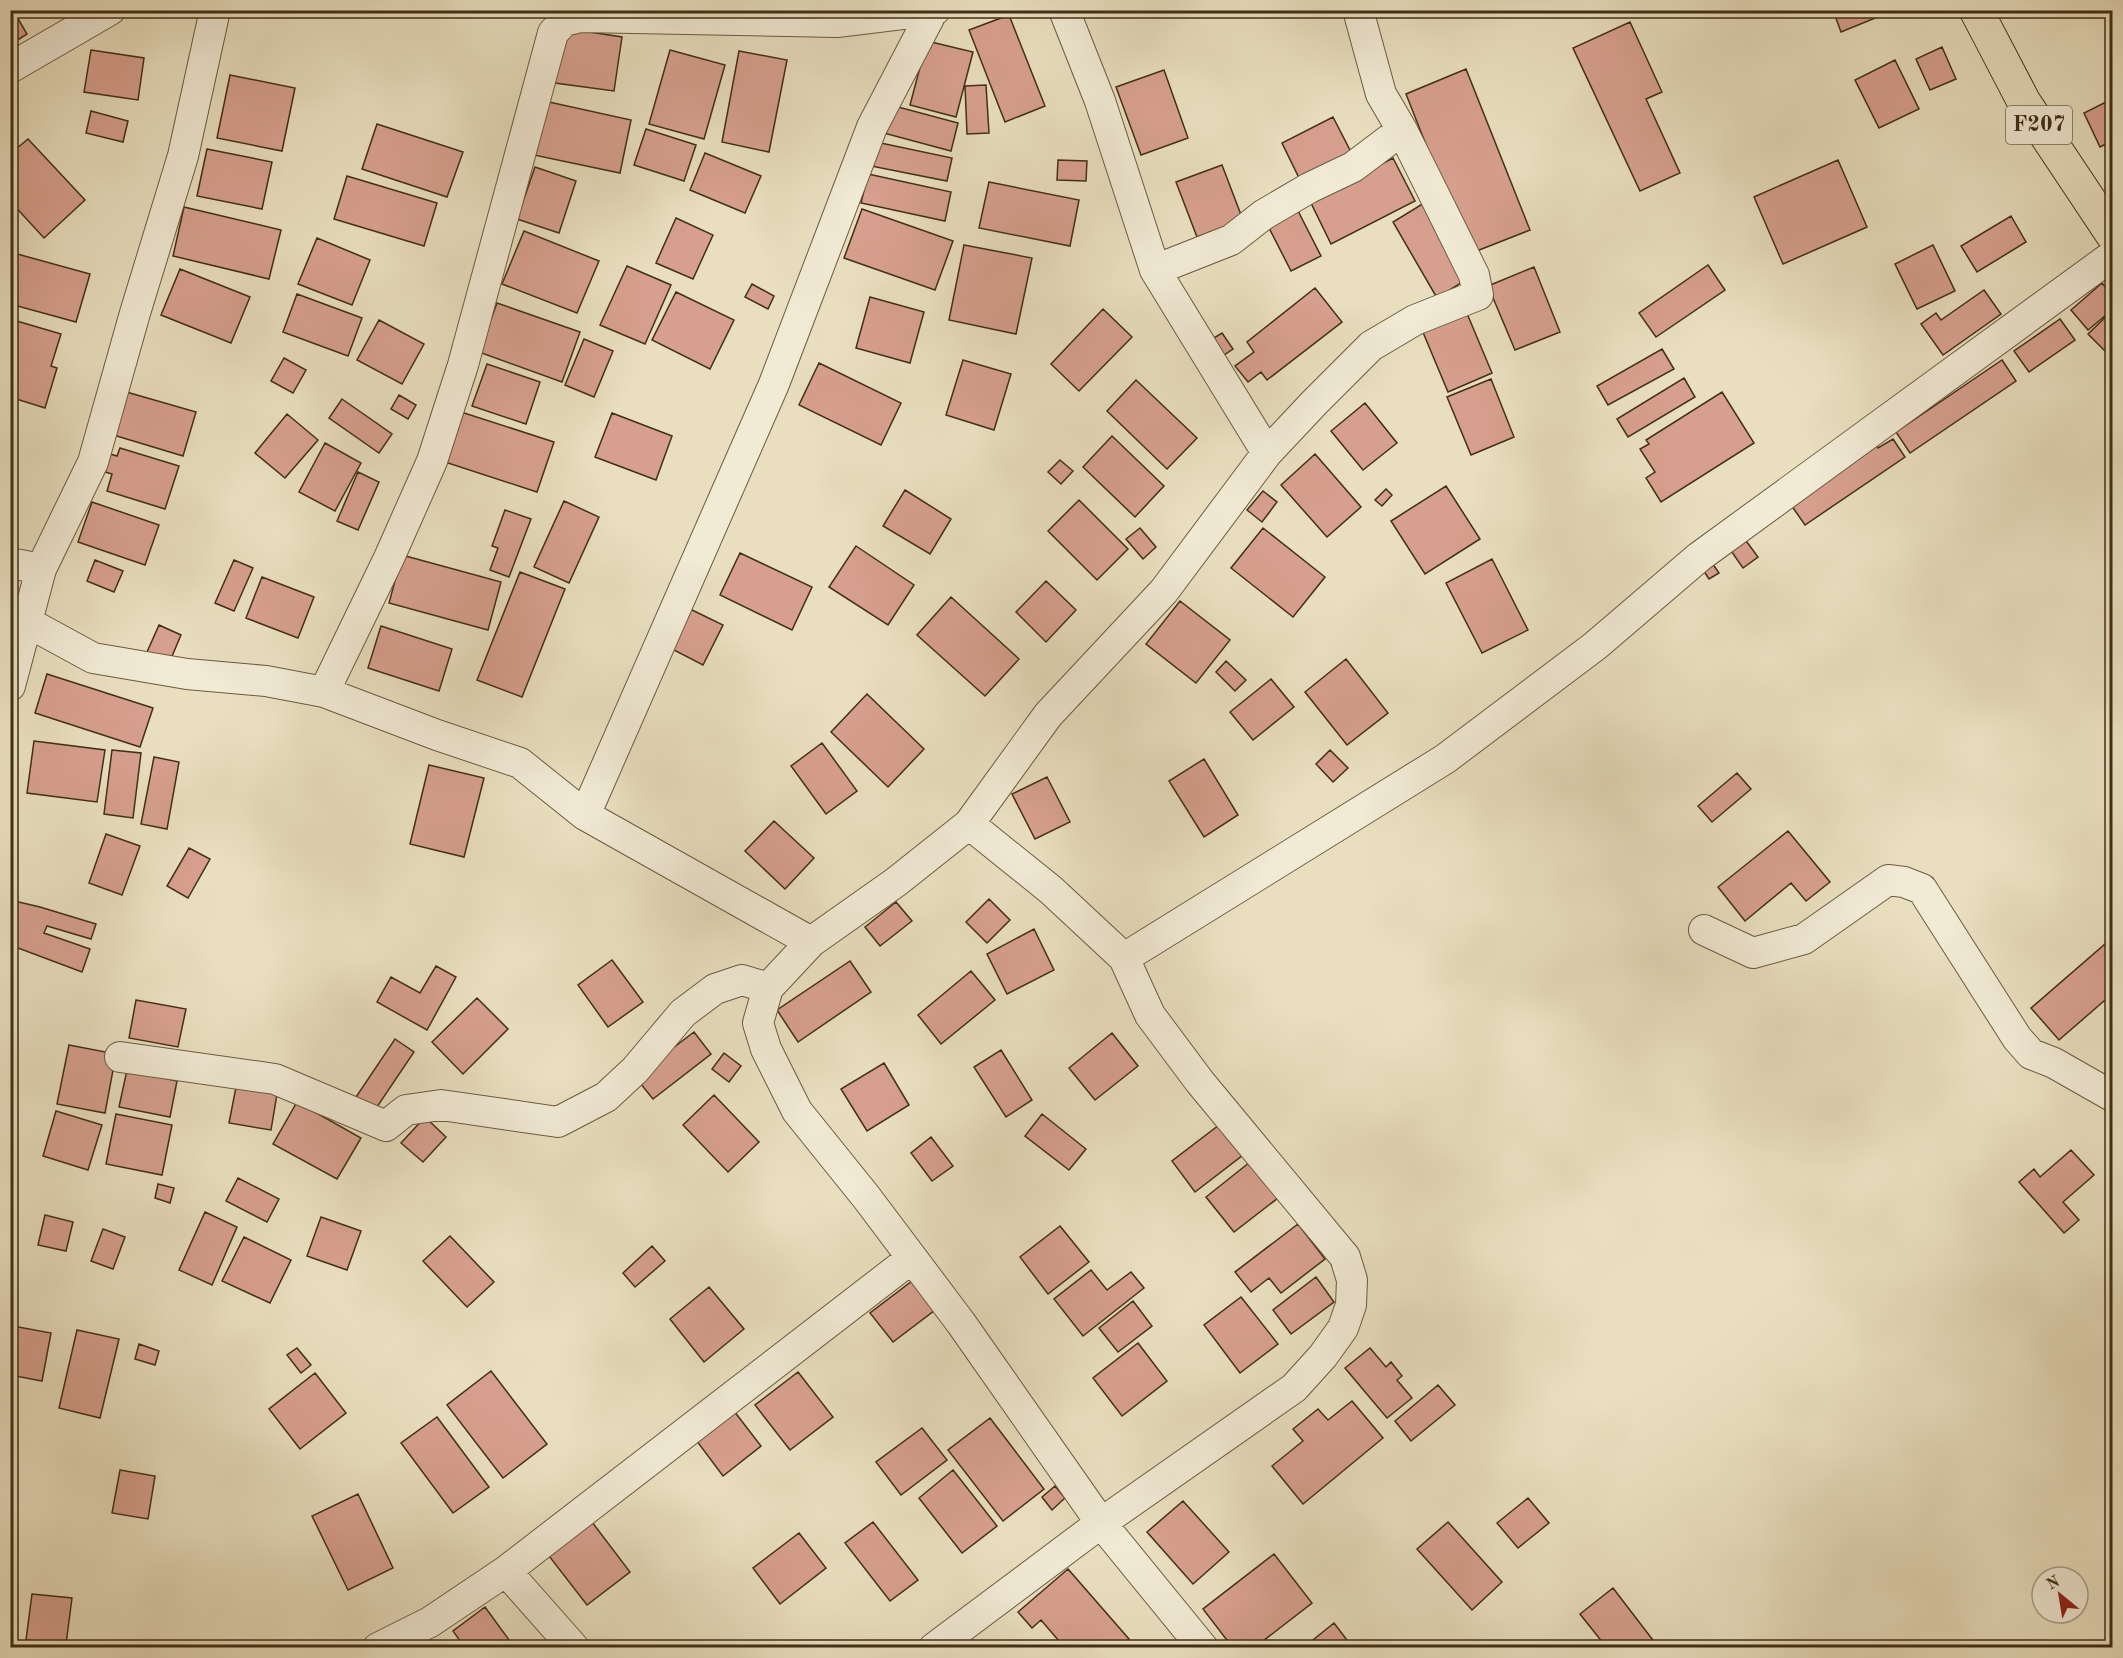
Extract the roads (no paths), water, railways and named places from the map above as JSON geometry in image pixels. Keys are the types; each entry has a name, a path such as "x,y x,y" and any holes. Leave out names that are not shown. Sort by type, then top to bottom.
{"main road":[{"name":"F207","path":"1976,10 2024,102 2112,234"}],"street":[{"path":"10,68 110,10"},
{"path":"10,686 41,569 93,462 183,156 215,10"},
{"path":"1064,10 1100,101 1155,270 1267,453"},
{"path":"1203,1647 1101,1523 961,1323 797,1111 766,1049 758,1023 768,988 811,942 896,882 969,824 1048,715 1164,591 1267,453 1371,346 1415,320 1478,295 1474,275 1382,94 1358,10"},
{"path":"324,692 389,558 432,461 463,364 554,33 564,21 581,17 837,22 934,11"},
{"path":"585,815 774,384 872,127 934,11"},
{"path":"1155,270 1231,240 1263,215 1309,188 1353,167 1402,130"},
{"path":"1124,958 1445,759 1595,646 1699,557 2112,256"},
{"path":"10,563 41,569"},
{"path":"27,622 93,658 187,674 266,681 324,692 437,735 520,763 585,815 811,942"},
{"path":"934,1647 1101,1523 1294,1388 1323,1356 1343,1328 1351,1305 1352,1280 1345,1257 1200,1082 1150,1015 1124,958 1051,890 969,824"},
{"path":"1704,930 1753,953 1804,939 1888,880 1904,882 1922,889 2017,1038 2031,1054 2054,1063 2112,1096"},
{"path":"120,1057 275,1078 386,1126 406,1110 441,1105 558,1122 606,1097 635,1070 683,1013 715,988 741,980 768,988"},
{"path":"378,1647 430,1622 506,1571 912,1258"},
{"path":"506,1571 574,1647"}]}
